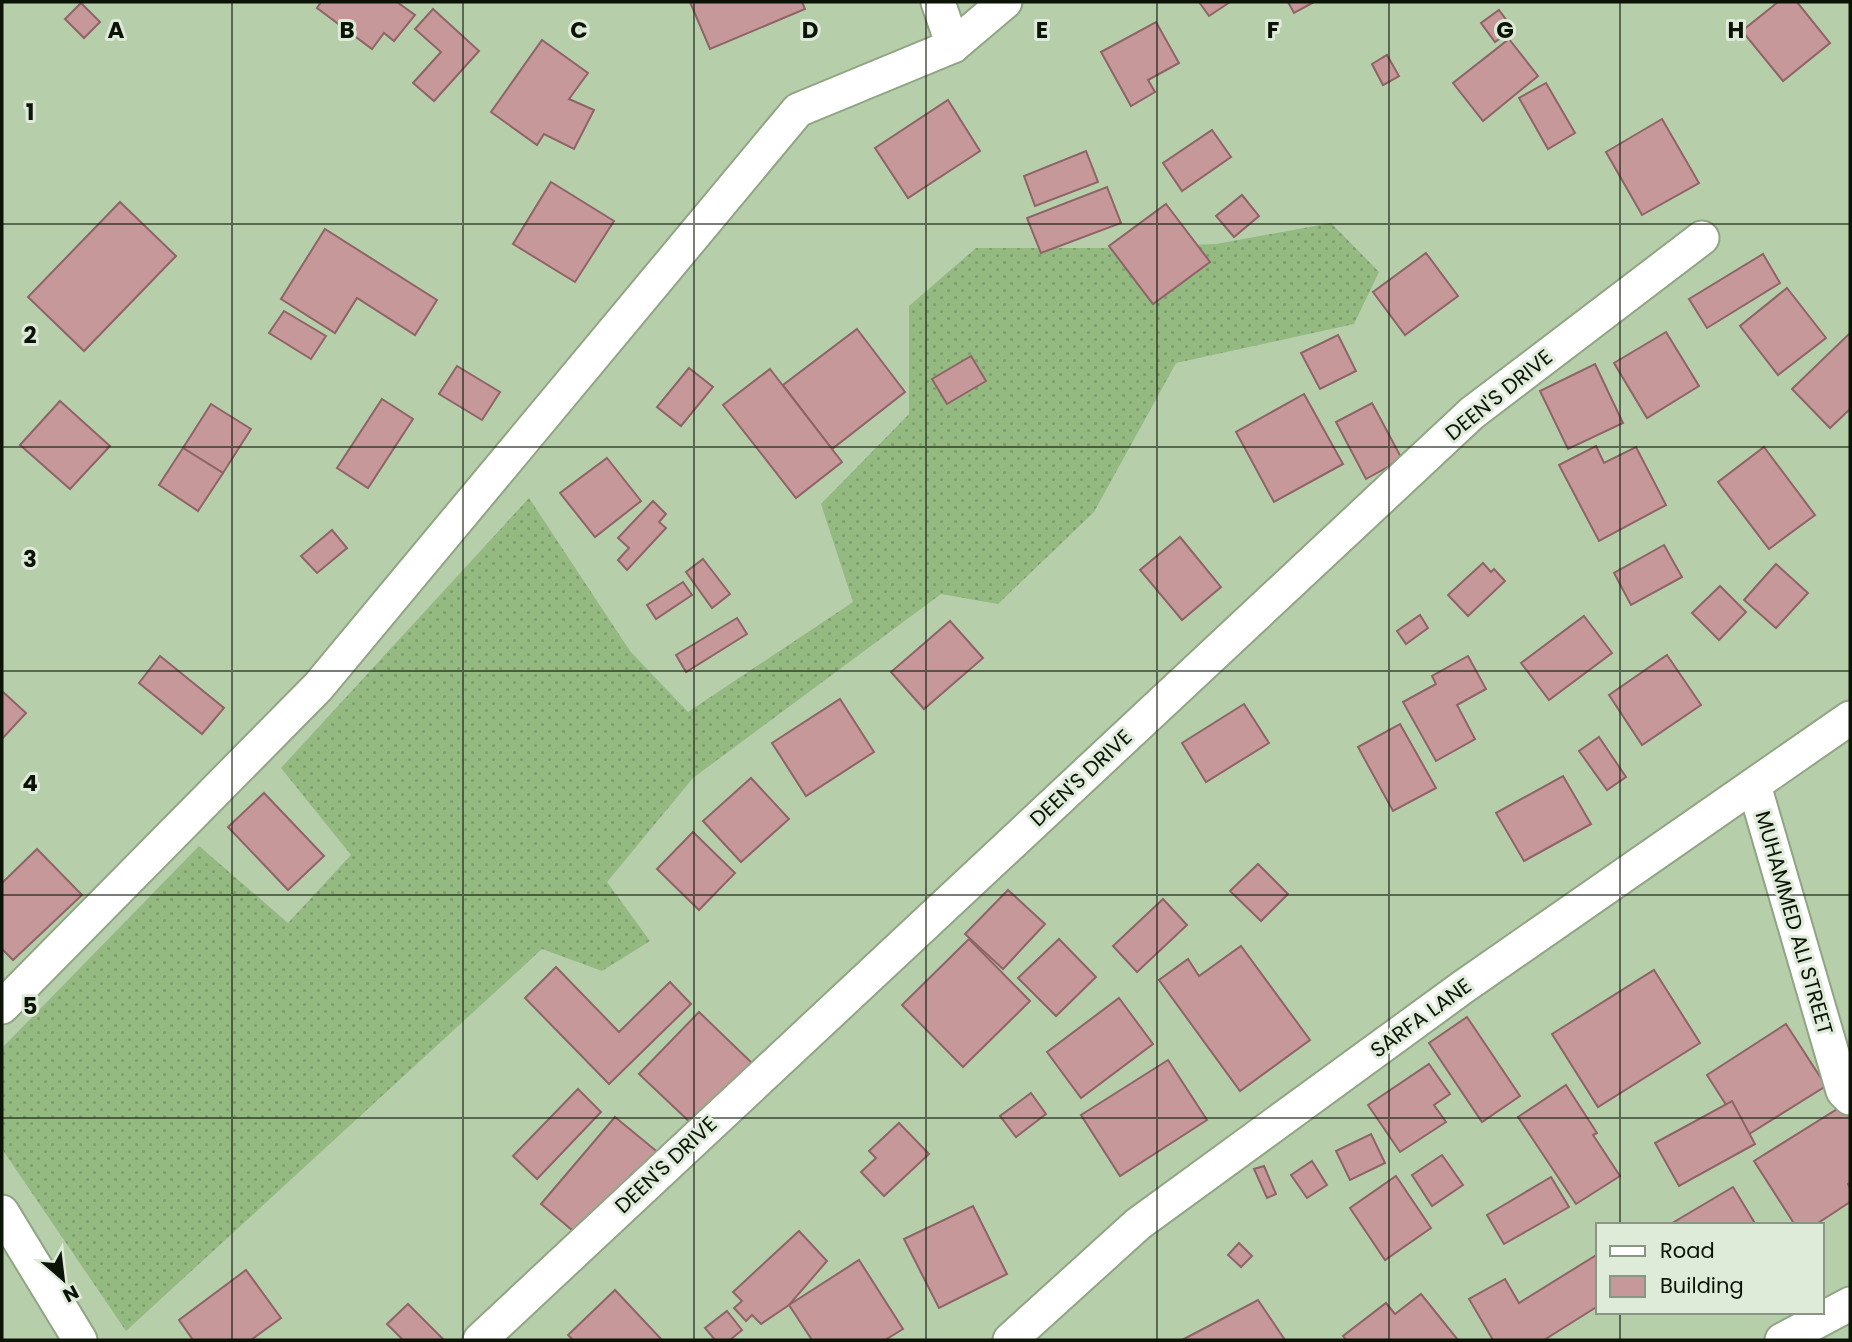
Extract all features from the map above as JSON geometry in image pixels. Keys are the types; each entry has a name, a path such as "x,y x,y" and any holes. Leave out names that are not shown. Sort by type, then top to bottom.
{"street":[{"path":"937,2 953,46"},
{"path":"2,1007 318,687 798,110 953,46 1005,2"},
{"name":"DEEN'S DRIVE","path":"480,1340 1472,413 1702,238"},
{"name":"SARFA LANE","path":"1010,1340 1138,1224 1463,986 1850,718"},
{"name":"MUHAMMED ALI STREET","path":"1754,785 1843,1091 1850,1098"},
{"path":"2,1212 80,1340"},
{"path":"1782,1340 1850,1304"}],"green space":[{"path":"1331,223 1379,272 1354,324 1176,363 1094,512 998,604 941,594 693,778 607,882 650,941 602,971 542,949 126,1331 2,1149 2,1048 199,846 288,923 351,855 281,768 529,498 630,651 688,712 853,602 821,504 909,414 909,306 976,248 1216,244"}],"building":[{"path":"321,2 397,2 415,15 394,41 384,33 372,49 317,8"},
{"path":"690,2 802,2 805,9 710,49"},
{"path":"1199,2 1230,2 1209,16"},
{"path":"1288,2 1314,2 1294,13"},
{"path":"1778,2 1797,2 1830,43 1783,81 1742,31"},
{"path":"81,3 100,22 84,38 65,19"},
{"path":"433,9 479,51 434,101 413,83 441,52 415,29"},
{"path":"1499,10 1513,29 1495,42 1481,23"},
{"path":"1156,22 1179,63 1148,80 1155,92 1131,106 1101,52"},
{"path":"1509,39 1538,76 1483,121 1453,83"},
{"path":"542,40 588,73 569,99 594,110 574,149 544,134 537,145 491,112"},
{"path":"1387,55 1399,76 1383,85 1372,64"},
{"path":"1546,83 1575,133 1548,149 1519,98"},
{"path":"948,100 980,151 908,198 875,148"},
{"path":"1662,119 1699,183 1642,215 1606,152"},
{"path":"1212,130 1231,157 1182,191 1163,163"},
{"path":"1086,151 1098,182 1035,206 1024,176"},
{"path":"551,182 614,221 575,282 513,244"},
{"path":"1107,187 1121,223 1041,253 1027,218"},
{"path":"1242,195 1259,216 1234,237 1216,216"},
{"path":"120,202 176,256 84,351 28,297"},
{"path":"1166,204 1210,262 1153,304 1109,246"},
{"path":"325,229 437,300 415,335 357,298 335,333 281,299"},
{"path":"1426,253 1458,296 1405,335 1373,292"},
{"path":"1763,254 1780,283 1707,328 1689,299"},
{"path":"1787,288 1826,338 1778,375 1740,326"},
{"path":"284,311 326,336 311,359 269,333"},
{"path":"857,329 905,392 832,449 783,385"},
{"path":"1666,332 1699,386 1647,418 1614,363"},
{"path":"1850,333 1850,409 1830,428 1792,389"},
{"path":"1338,335 1356,371 1320,389 1301,353"},
{"path":"971,356 986,381 947,404 932,379"},
{"path":"1595,364 1623,423 1568,449 1540,391"},
{"path":"457,366 500,392 482,420 439,394"},
{"path":"689,368 713,387 681,426 657,407"},
{"path":"770,369 842,462 796,498 723,405"},
{"path":"1304,394 1343,464 1274,502 1236,432"},
{"path":"382,399 413,419 368,488 337,468"},
{"path":"60,401 110,446 70,489 20,445"},
{"path":"1372,403 1402,459 1366,479 1336,422"},
{"path":"211,404 251,429 223,473 183,448"},
{"path":"1596,446 1604,463 1636,447 1666,505 1599,541 1559,465"},
{"path":"1764,447 1815,515 1769,549 1718,482"},
{"path":"183,448 223,473 198,511 159,485"},
{"path":"607,458 641,501 595,537 560,493"},
{"path":"653,501 666,514 659,522 666,528 627,570 618,560 629,548 618,538"},
{"path":"332,530 347,548 317,573 301,556"},
{"path":"1180,537 1221,587 1182,620 1140,570"},
{"path":"1664,545 1682,577 1631,605 1614,573"},
{"path":"703,559 730,594 712,608 686,572"},
{"path":"1483,563 1491,572 1494,569 1505,581 1468,616 1448,595"},
{"path":"1776,564 1808,593 1776,628 1744,600"},
{"path":"683,582 692,595 656,619 647,605"},
{"path":"1720,586 1746,612 1719,640 1692,613"},
{"path":"1420,615 1428,628 1406,644 1397,631"},
{"path":"1584,616 1612,653 1549,700 1521,663"},
{"path":"737,618 747,634 686,672 676,655"},
{"path":"950,621 983,658 924,709 891,672"},
{"path":"1667,655 1701,705 1642,745 1609,695"},
{"path":"160,656 224,708 202,734 139,683"},
{"path":"1468,656 1486,689 1457,705 1475,739 1436,761 1403,702 1436,684 1432,676"},
{"path":"2,691 26,713 2,739"},
{"path":"840,699 874,752 806,796 772,743"},
{"path":"1244,704 1269,743 1206,782 1182,743"},
{"path":"1400,724 1436,788 1393,811 1358,747"},
{"path":"1599,737 1626,777 1607,790 1579,751"},
{"path":"1563,776 1591,824 1524,861 1496,813"},
{"path":"751,778 789,819 741,862 703,821"},
{"path":"264,793 324,856 288,890 228,827"},
{"path":"693,832 735,873 699,910 657,869"},
{"path":"37,849 82,895 13,960 2,949 2,883"},
{"path":"1258,864 1288,894 1261,921 1230,891"},
{"path":"1008,890 1045,924 1003,969 965,934"},
{"path":"1163,899 1187,925 1137,972 1113,946"},
{"path":"969,939 1030,1001 963,1067 902,1005"},
{"path":"1059,939 1096,977 1056,1016 1018,978"},
{"path":"1241,946 1310,1040 1240,1091 1159,980 1188,959 1199,976"},
{"path":"556,967 619,1032 670,982 691,1004 609,1084 525,998"},
{"path":"1654,970 1700,1043 1598,1107 1552,1034"},
{"path":"1119,998 1153,1044 1081,1098 1047,1052"},
{"path":"699,1012 753,1064 694,1126 639,1074"},
{"path":"1467,1017 1520,1096 1482,1122 1429,1043"},
{"path":"1786,1024 1826,1086 1746,1136 1707,1075"},
{"path":"1168,1060 1207,1120 1120,1176 1081,1115"},
{"path":"1429,1064 1450,1094 1434,1105 1446,1122 1400,1152 1368,1105"},
{"path":"1566,1085 1597,1133 1593,1135 1620,1176 1576,1204 1518,1117"},
{"path":"578,1089 601,1112 537,1179 513,1156"},
{"path":"1031,1093 1046,1114 1016,1137 1000,1116"},
{"path":"1732,1101 1755,1144 1679,1186 1655,1143"},
{"path":"1850,1101 1850,1202 1818,1223 1794,1223 1754,1161"},
{"path":"615,1117 660,1154 585,1241 541,1204"},
{"path":"899,1123 929,1154 884,1196 861,1172 876,1158 869,1151"},
{"path":"1371,1134 1385,1163 1350,1180 1336,1151"},
{"path":"1442,1155 1463,1185 1432,1206 1412,1175"},
{"path":"1312,1161 1327,1185 1307,1198 1291,1175"},
{"path":"1264,1166 1276,1194 1267,1198 1254,1169"},
{"path":"1396,1176 1431,1228 1385,1260 1350,1208"},
{"path":"1551,1177 1569,1207 1504,1244 1487,1215"},
{"path":"1733,1187 1755,1223 1672,1223"},
{"path":"973,1206 1007,1274 939,1308 904,1239"},
{"path":"799,1231 827,1261 789,1305 761,1324 752,1315 746,1321 734,1308 742,1301 733,1292"},
{"path":"1239,1243 1252,1256 1241,1267 1228,1255"},
{"path":"1596,1255 1596,1307 1544,1340 1493,1340 1469,1299 1505,1279 1519,1303"},
{"path":"859,1260 903,1329 885,1340 812,1340 789,1305"},
{"path":"246,1270 281,1318 251,1340 193,1340 179,1320"},
{"path":"615,1290 662,1340 573,1340 568,1335"},
{"path":"1421,1294 1458,1340 1346,1340 1343,1336 1386,1303 1395,1314"},
{"path":"1258,1300 1285,1340 1182,1340"},
{"path":"408,1304 444,1340 403,1340 387,1324"},
{"path":"727,1311 742,1330 730,1340 715,1340 705,1328"}]}
